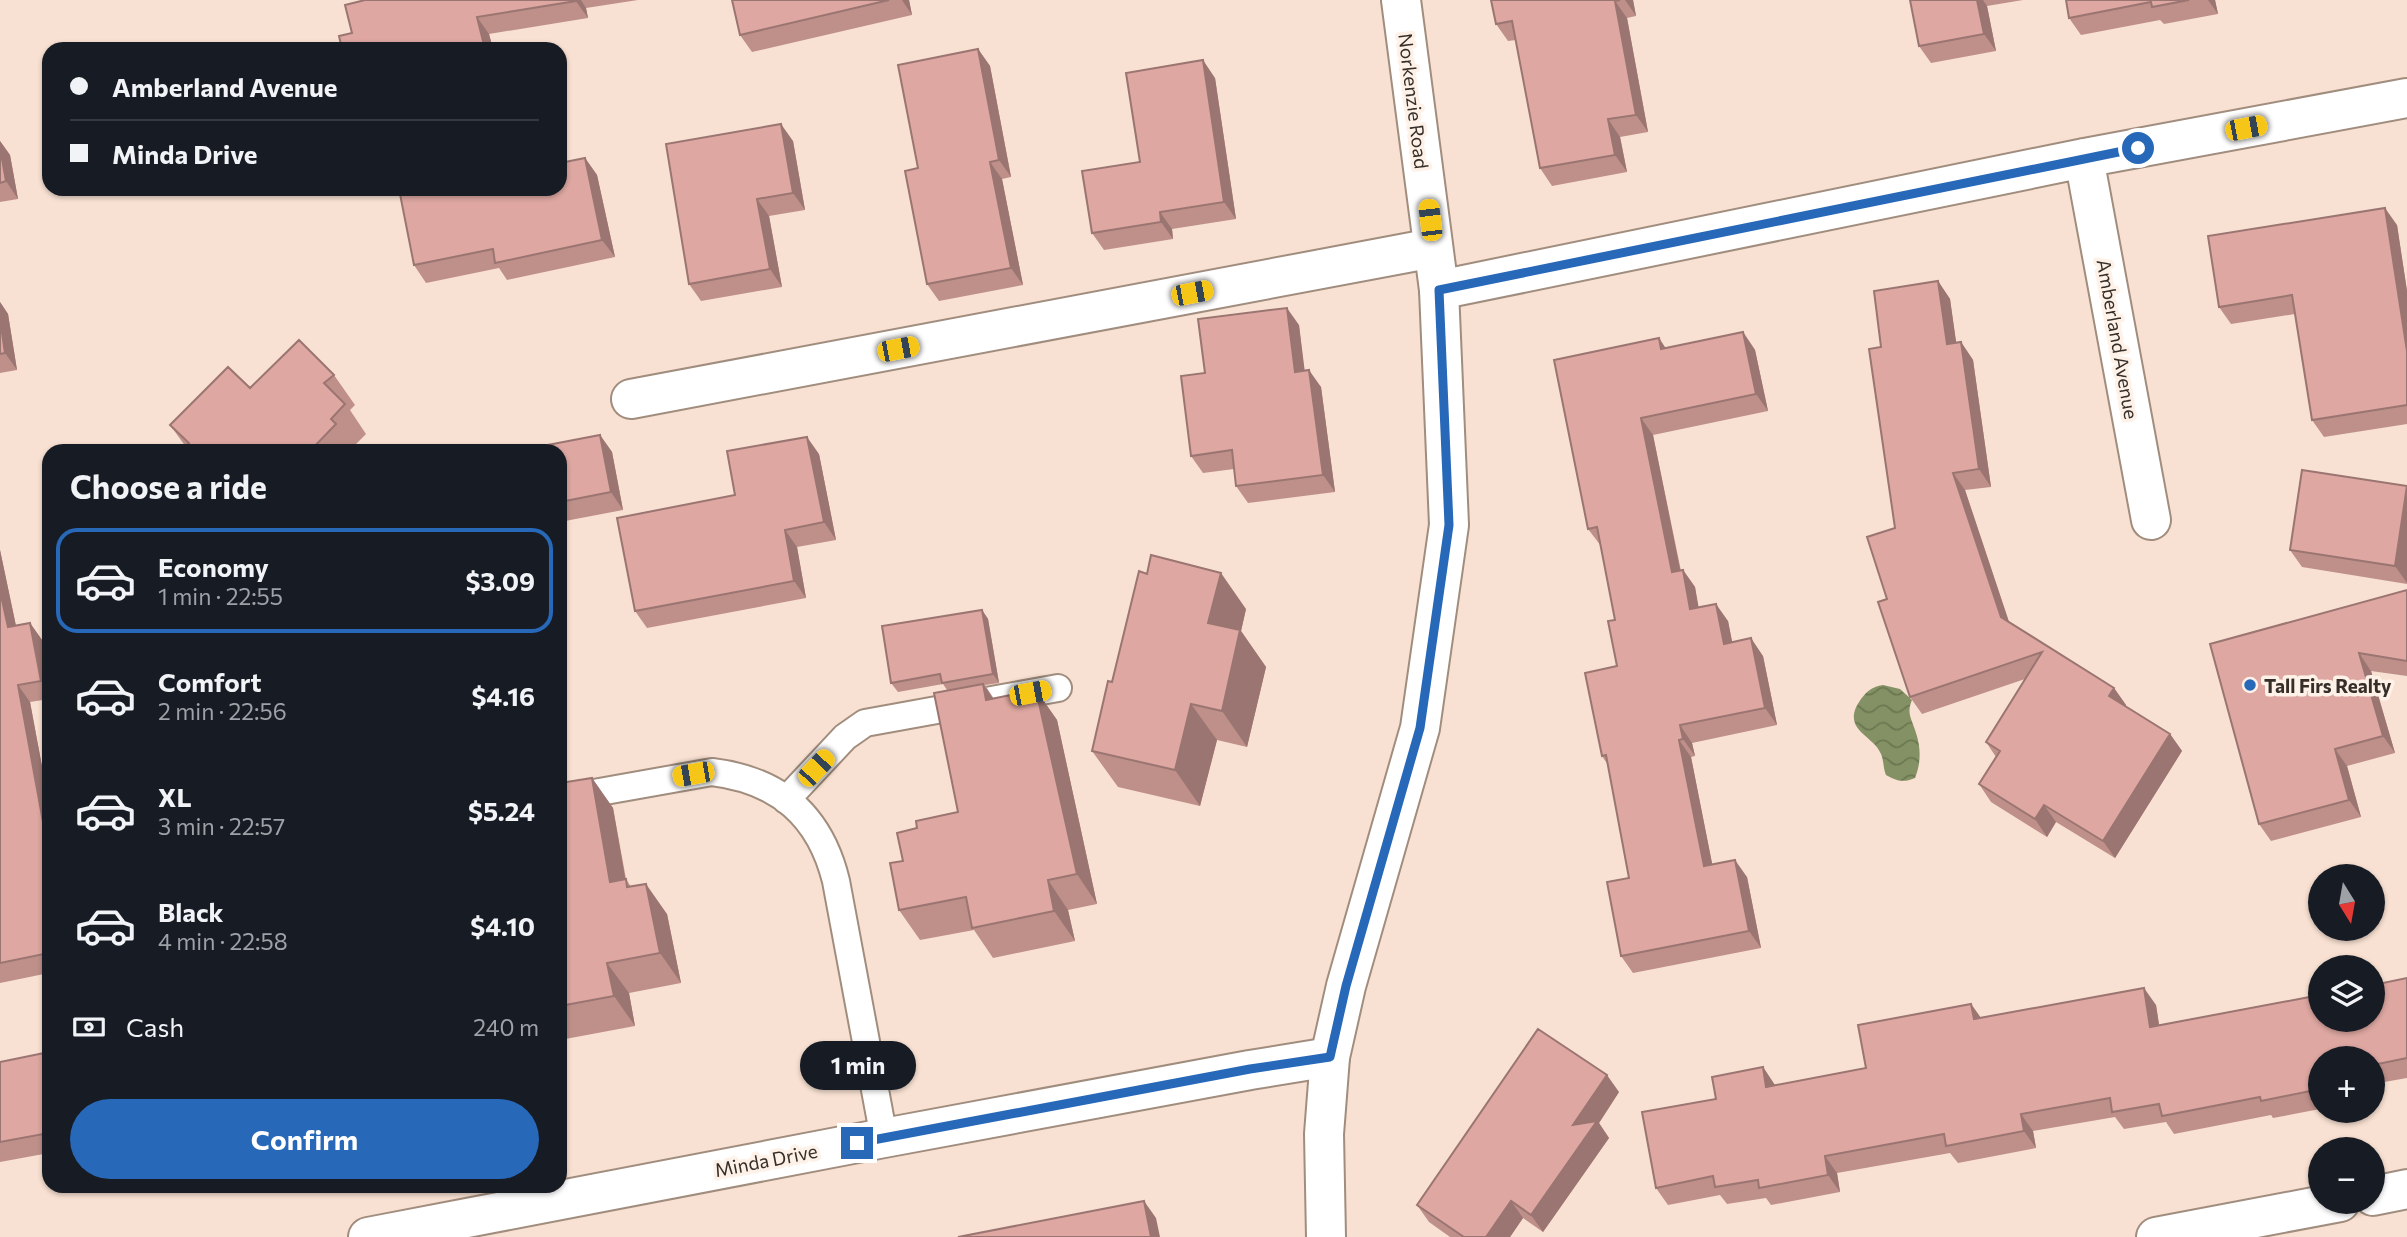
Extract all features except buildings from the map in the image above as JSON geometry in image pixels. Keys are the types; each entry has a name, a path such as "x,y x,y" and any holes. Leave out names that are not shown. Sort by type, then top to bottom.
{"street":[{"name":"Norkenzie Road","path":"1326,1237 1324,1134 1330,1057 1346,986 1420,728 1449,525 1439,290 1401,0"},
{"path":"1439,290 2084,158 2407,98"},
{"name":"Amberland Avenue","path":"2084,158 2151,520"},
{"path":"631,399 1433,248"},
{"name":"Minda Drive","path":"368,1237 1250,1069 1330,1057"},
{"path":"2385,1194 2407,1189"},
{"path":"2156,1237 2308,1208"}],"lane":[{"path":"786,800 845,737 865,723 1058,688"},
{"path":"567,798 712,772 733,774 757,783 804,814 821,838 831,859 884,1138"}],"water":[{"path":"1883,685 1900,689 1912,700 1910,713 1920,755 1915,778 1911,780 1900,781 1886,775 1877,747 1856,725 1855,709 1861,699 1870,689"}],"place":[{"name":"Tall Firs Realty","path":"2250,685"}],"route":[{"path":"857,1143 1250,1069 1330,1057 1346,986 1420,728 1449,525 1439,290 2138,148"}]}
